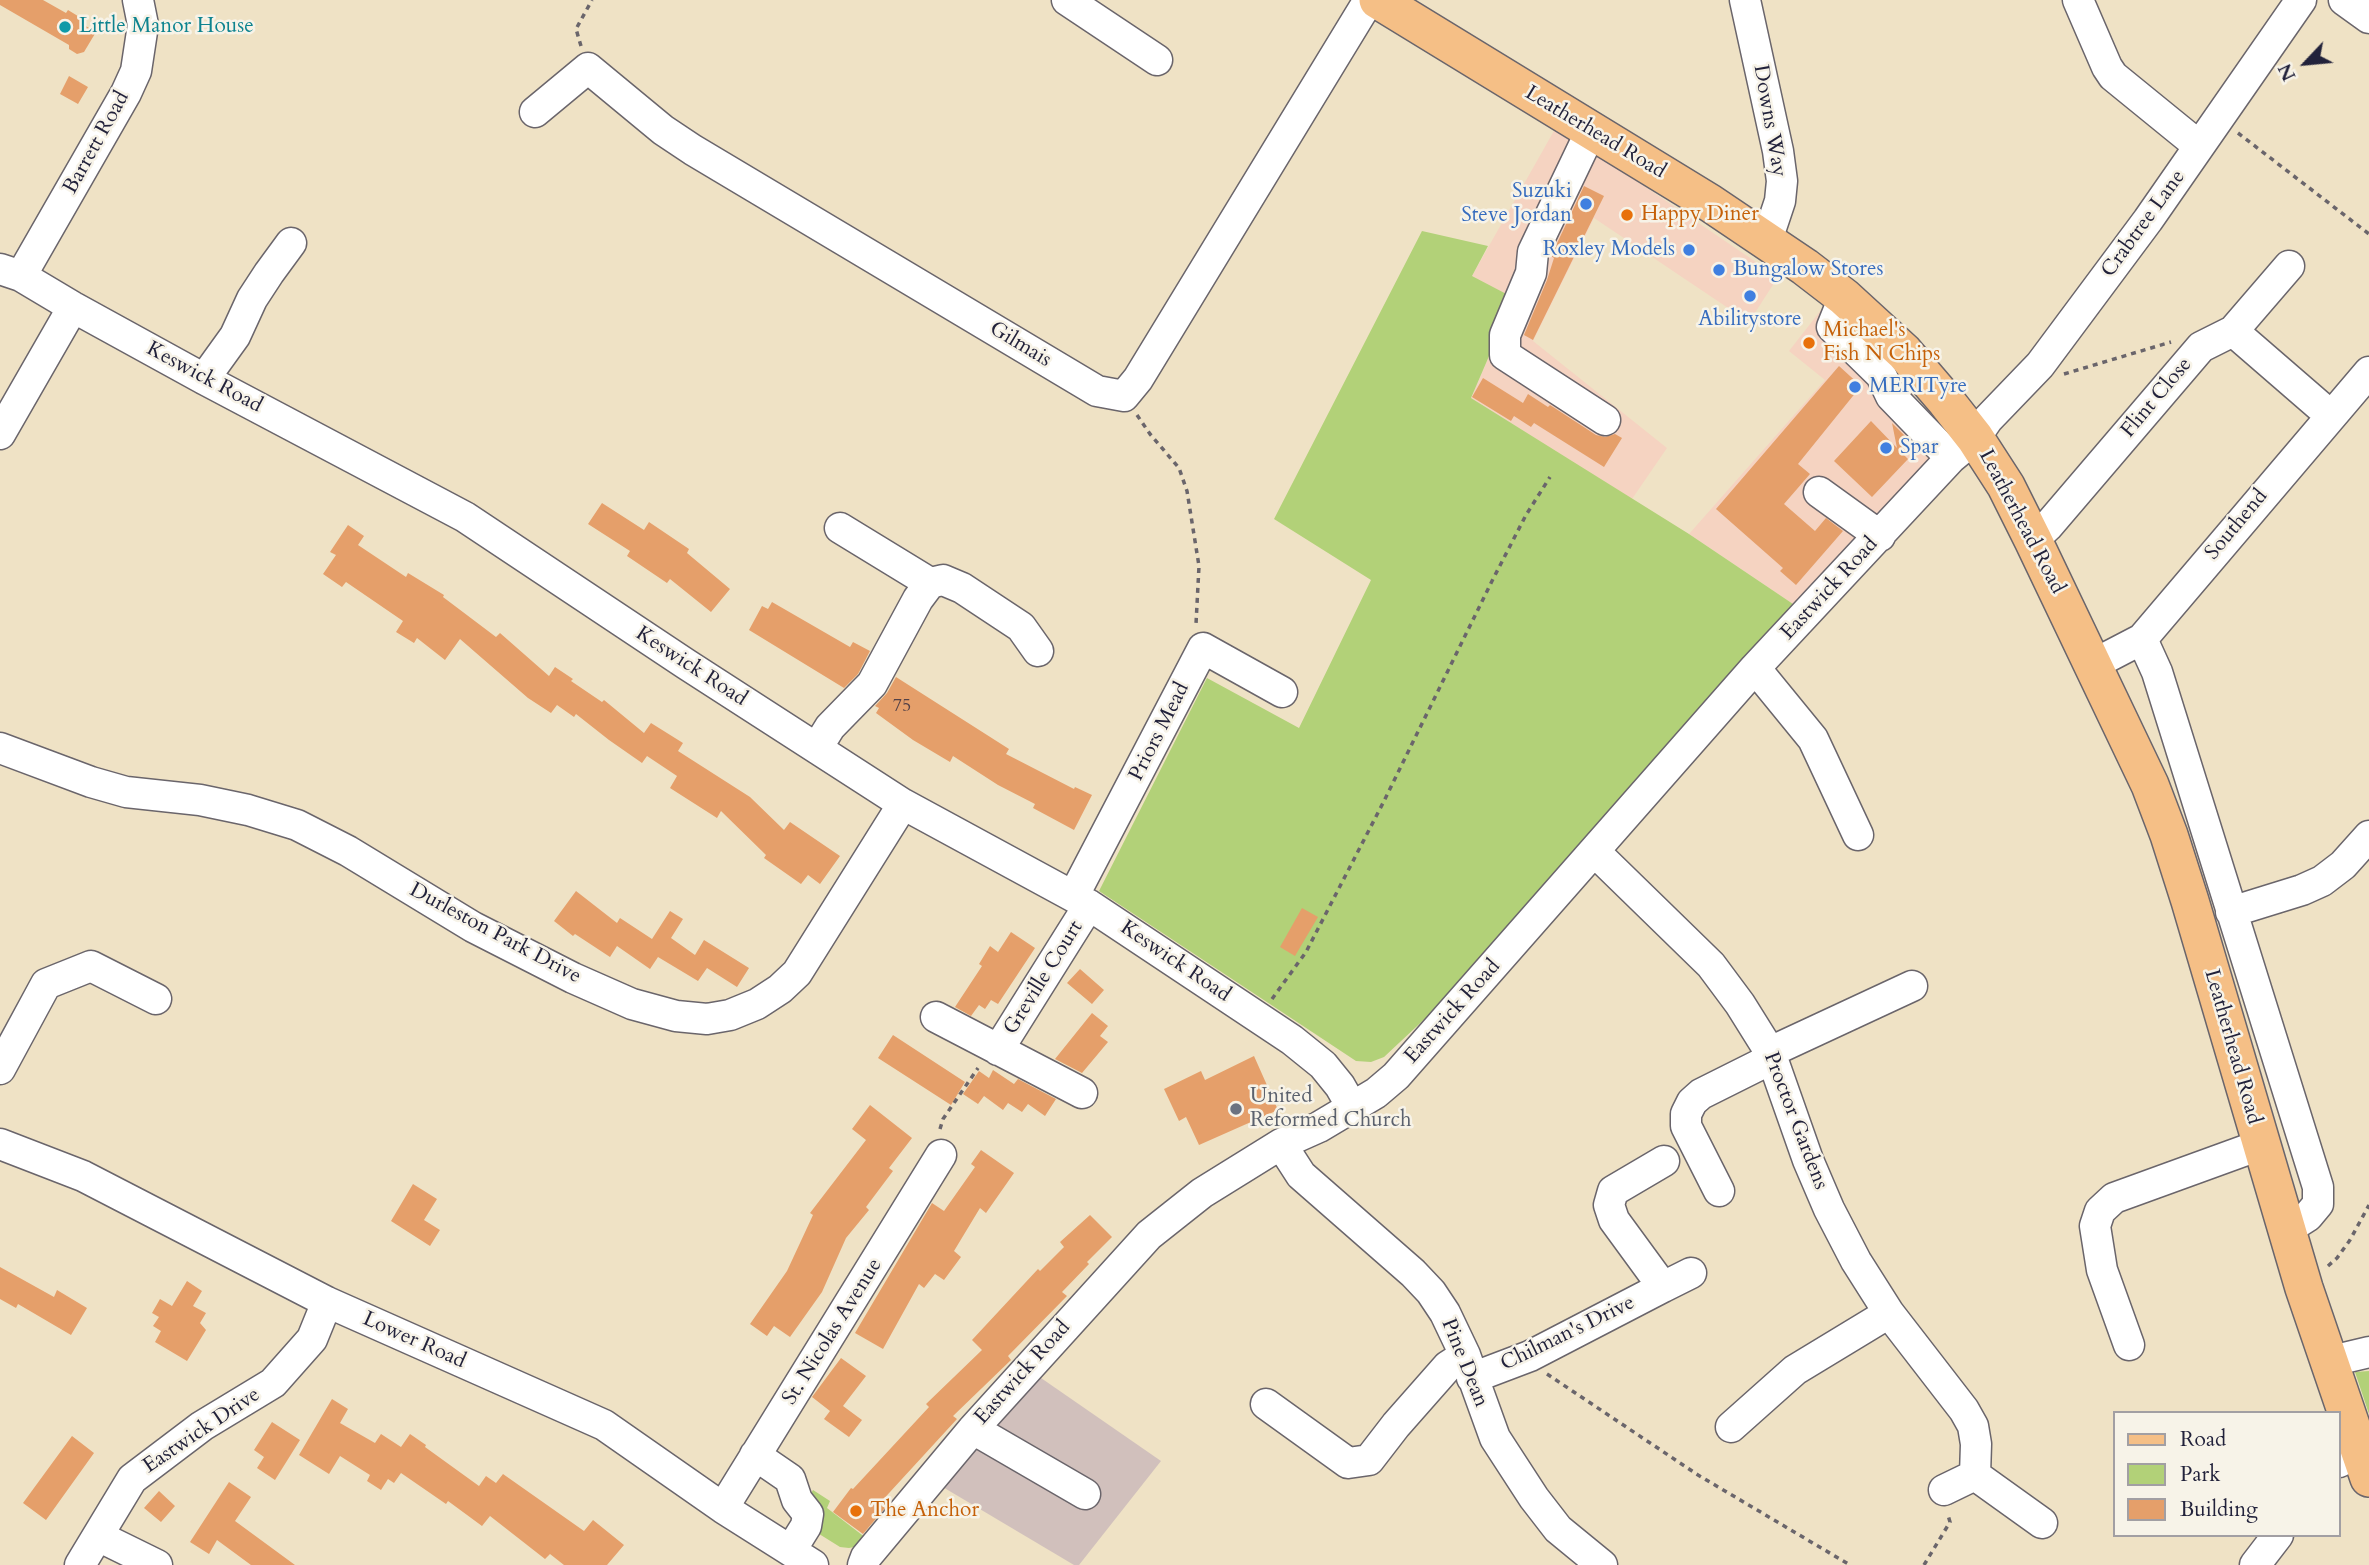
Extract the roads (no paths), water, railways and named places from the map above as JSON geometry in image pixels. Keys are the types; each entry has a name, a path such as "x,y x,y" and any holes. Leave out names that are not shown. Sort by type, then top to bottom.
{"main road":[{"name":"Leatherhead Road","path":"1378,0 1767,240 1844,297 1893,364 1946,401 1963,448 2006,486 2094,664 2150,785 2169,835 2260,1145 2328,1362 2356,1464"}],"street":[{"name":"Barrett Road","path":"11,272 126,93 136,71 143,25 138,0"},
{"path":"1067,0 1157,60"},
{"name":"Gilmais","path":"535,112 587,68 663,130 693,150 1097,391 1124,396 1138,379 1369,0"},
{"name":"Downs Way","path":"1745,0 1782,181 1780,201 1767,240"},
{"path":"2078,0 2113,76 2199,146"},
{"name":"Crabtree Lane","path":"1963,448 2040,365 2148,220 2301,0"},
{"path":"2344,0 2369,18"},
{"path":"1591,131 1532,252 1531,273 1505,335 1505,355 1605,420"},
{"path":"204,379 235,336 258,290 292,243"},
{"name":"Flint Close","path":"2033,540 2048,526 2201,346 2233,331 2289,266"},
{"name":"Keswick Road","path":"11,272 204,379 465,517 904,804 1082,900 1323,1065 1352,1107"},
{"path":"0,434 73,307"},
{"path":"2233,331 2330,415"},
{"name":"Southend","path":"2094,664 2141,639 2369,372"},
{"name":"Eastwick Road","path":"863,1565 873,1548 973,1429 1149,1235 1202,1193 1281,1144 1319,1127 1376,1093 1396,1076 1755,668 1963,448"},
{"path":"1819,492 1880,536"},
{"path":"840,528 930,583"},
{"path":"817,748 830,727 872,684 918,599 930,583 943,580 962,588 1021,627 1038,651"},
{"name":"Leatherhead Road","path":"2141,639 2157,672 2318,1187 2318,1204 2308,1216 2286,1230"},
{"name":"Priors Mead","path":"1082,900 1203,648 1282,692"},
{"path":"1755,668 1813,739 1858,835"},
{"name":"Durleston Park Drive","path":"0,748 126,792 200,800 297,825 348,851 473,927 573,978 632,1004 676,1016 707,1019 730,1015 757,1004 780,989 797,973 904,804"},
{"path":"2231,912 2322,881 2343,866 2369,836"},
{"name":"Proctor Gardens","path":"1594,851 1711,965 1740,1004 1772,1055 1808,1160 1856,1261 1889,1313 1964,1410 1973,1426 1976,1444 1975,1475"},
{"name":"Greville Court","path":"998,1050 1082,900"},
{"path":"0,1069 46,984 91,966 156,999"},
{"path":"1719,1191 1686,1126 1686,1114 1692,1102 1701,1094 1772,1055 1912,986"},
{"name":"Greville Court","path":"936,1017 1082,1093"},
{"name":"Lower Road","path":"0,1144 83,1176 327,1302 604,1425 723,1508 802,1557"},
{"name":"Pine Dean","path":"1281,1144 1301,1175 1431,1292 1445,1313 1495,1438 1558,1529 1602,1565"},
{"path":"2129,1345 2102,1270 2095,1226 2100,1211 2115,1198 2260,1145"},
{"name":"St. Nicolas Avenue","path":"723,1508 941,1155"},
{"name":"Chilman's Drive","path":"1662,1287 1614,1220 1609,1205 1613,1191 1664,1161"},
{"name":"Chilman's Drive","path":"1266,1404 1348,1463 1369,1460 1448,1366 1468,1367 1530,1356 1691,1273"},
{"name":"Eastwick Drive","path":"79,1565 132,1479 202,1426 273,1383 312,1339 327,1302"},
{"path":"1731,1427 1795,1370 1889,1313"},
{"path":"2328,1362 2369,1352"},
{"path":"973,1429 1085,1494"},
{"path":"755,1455 790,1479 797,1500 808,1514 802,1557"},
{"path":"1944,1490 1975,1475 2042,1523"},
{"path":"98,1536 156,1565"},
{"path":"2255,1565 2276,1537"}],"place":[{"name":"Little Manor House","path":"65,27"},
{"name":"Suzuki Steve Jordan","path":"1586,204"},
{"name":"Happy Diner","path":"1627,215"},
{"name":"Roxley Models","path":"1689,250"},
{"name":"Bungalow Stores","path":"1719,270"},
{"name":"Abilitystore","path":"1750,296"},
{"name":"Michael's Fish N Chips","path":"1809,343"},
{"name":"MERITyre","path":"1855,387"},
{"name":"Spar","path":"1886,448"},
{"name":"United Reformed Church","path":"1236,1109"},
{"name":"The Anchor","path":"856,1511"}]}
